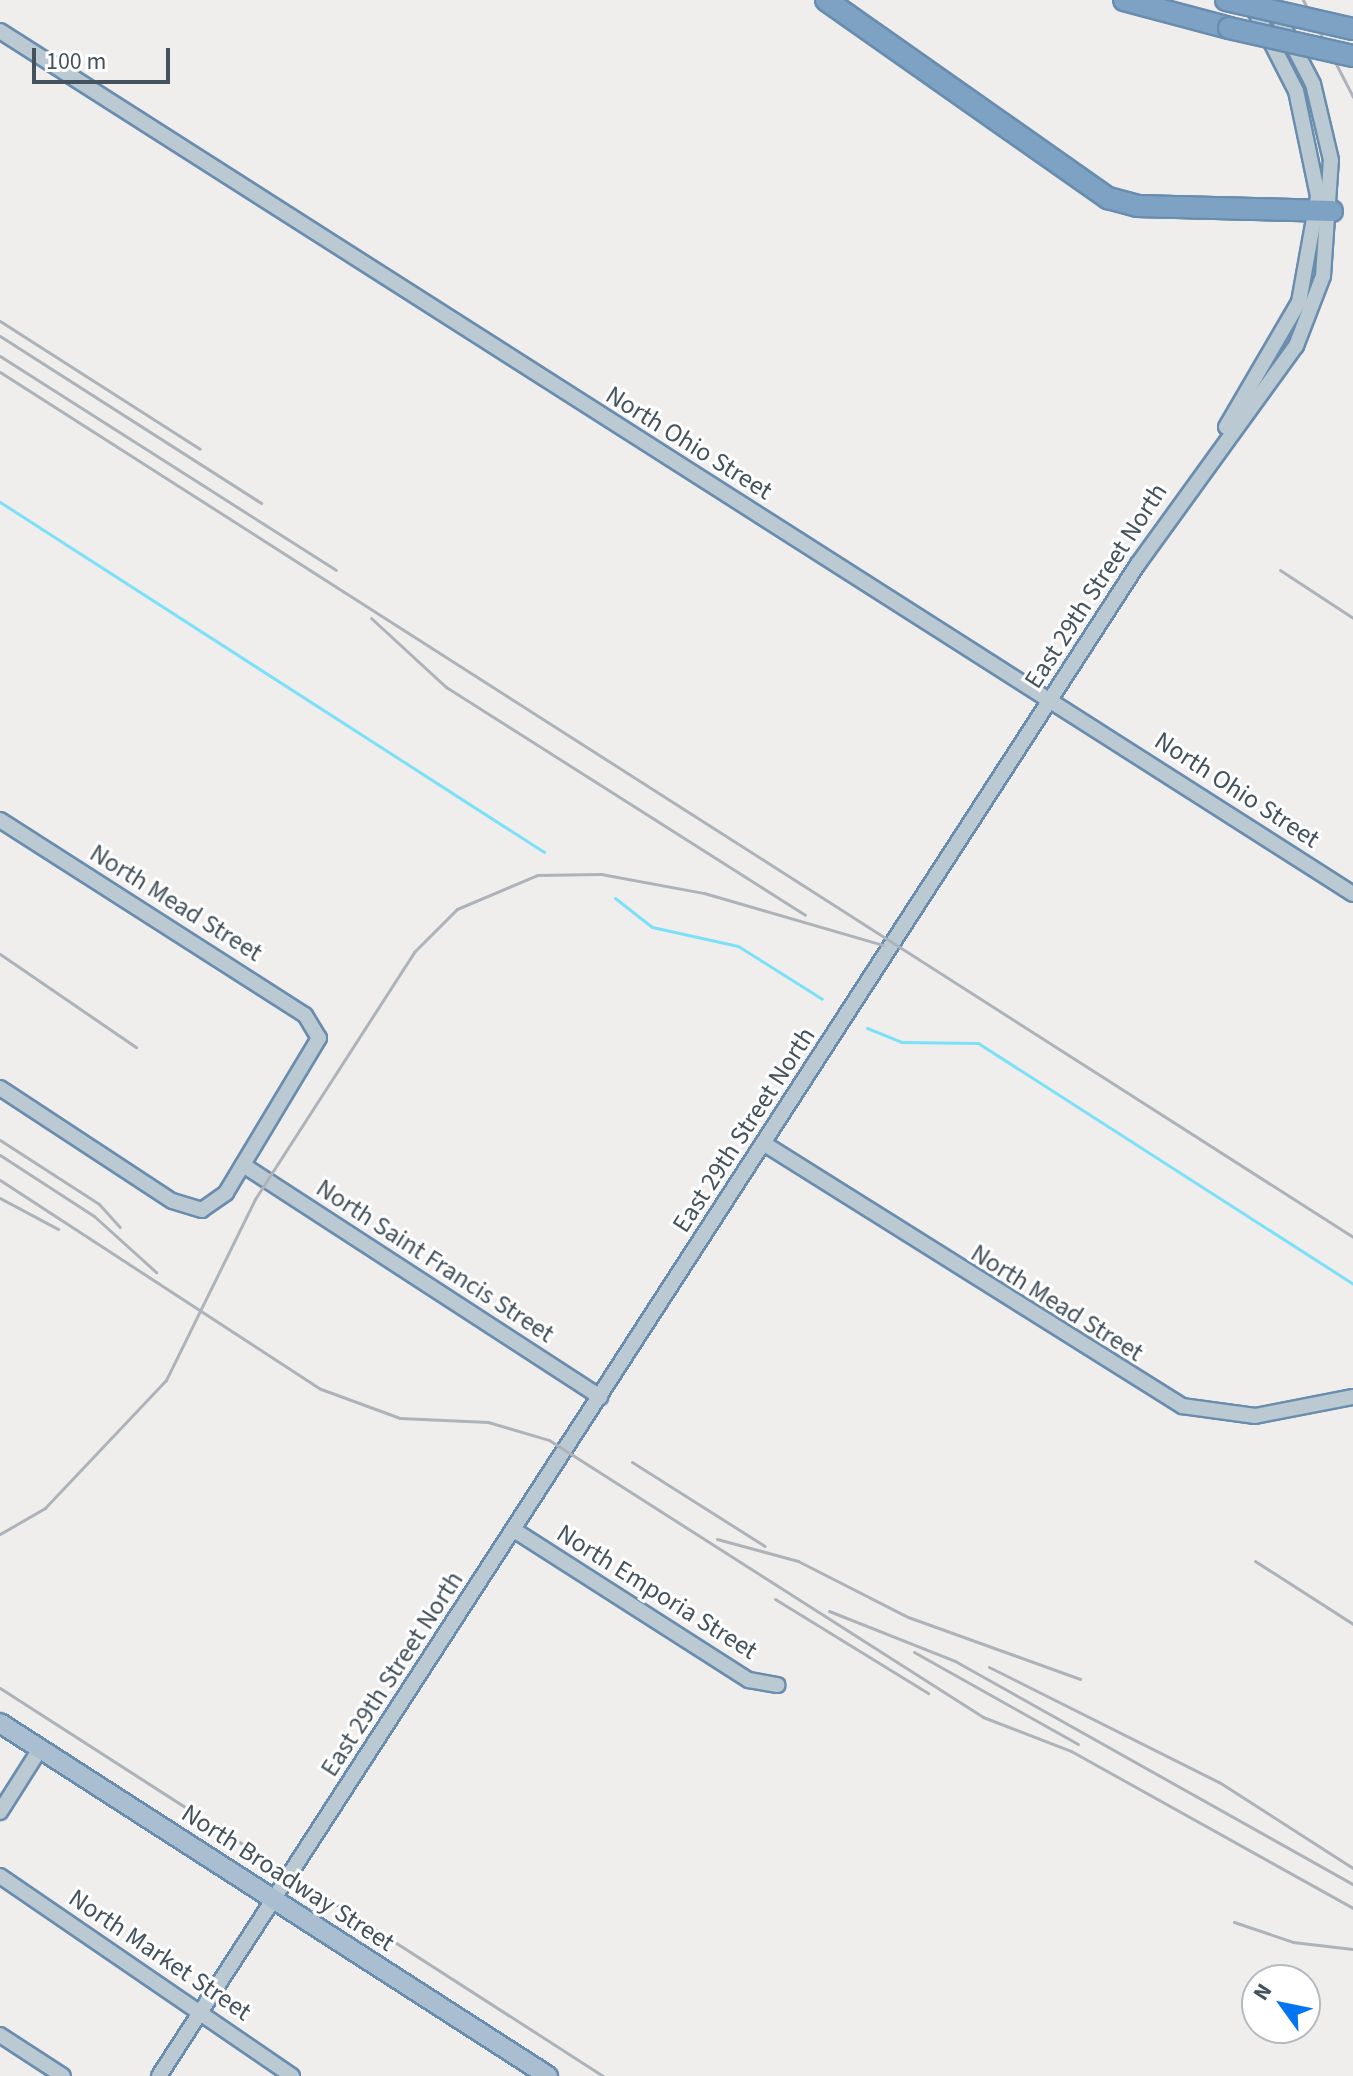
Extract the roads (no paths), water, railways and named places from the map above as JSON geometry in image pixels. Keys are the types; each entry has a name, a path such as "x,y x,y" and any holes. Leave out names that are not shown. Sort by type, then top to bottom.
{"highway":[{"path":"826,0 1108,198 1137,206 1327,207"},
{"path":"1124,0 1231,32 1260,35 1353,56"},
{"path":"1226,0 1353,29"}],"main road":[{"name":"North Broadway Street","path":"0,1723 275,1900 524,2070 548,2076"}],"street":[{"path":"1249,0 1301,105 1327,207"},
{"path":"1270,0 1313,84 1327,207"},
{"name":"North Ohio Street","path":"0,31 1051,698 1353,894"},
{"name":"East 29th Street North","path":"159,2076 1051,698 1221,442 1299,302 1327,207"},
{"name":"North Mead Street","path":"0,820 305,1015 318,1033 316,1051 243,1165"},
{"path":"0,1088 172,1201 202,1210 226,1193 243,1165"},
{"name":"North Mead Street","path":"763,1143 1182,1406 1255,1416 1353,1397"},
{"name":"North Saint Francis Street","path":"243,1165 600,1397"},
{"name":"North Emporia Street","path":"514,1530 749,1680 778,1685"},
{"path":"0,1812 40,1749"},
{"name":"North Market Street","path":"0,1876 202,2011 292,2076"},
{"path":"0,2035 63,2076"}],"waterway":[{"path":"0,502 544,852"},
{"path":"615,898 652,927 738,946 822,999"},
{"path":"867,1028 901,1042 978,1043 1353,1284"}],"railway":[{"path":"1303,0 1353,97"},
{"path":"0,321 200,449"},
{"path":"0,336 261,503"},
{"path":"0,356 336,570"},
{"path":"0,372 1353,1237"},
{"path":"1280,570 1353,618"},
{"path":"371,618 446,687 805,915"},
{"path":"0,1534 45,1508 166,1380 255,1199 414,952 457,909 537,875 601,874 704,893 883,945"},
{"path":"0,954 136,1047"},
{"path":"0,1140 99,1204 120,1227"},
{"path":"0,1155 94,1216 156,1272"},
{"path":"0,1180 321,1389 400,1418 488,1422 549,1440 983,1717 1071,1751 1353,1908"},
{"path":"0,1198 58,1229"},
{"path":"632,1462 765,1546"},
{"path":"717,1539 798,1561 908,1617 1080,1679"},
{"path":"1255,1561 1353,1624"},
{"path":"775,1599 928,1693"},
{"path":"829,1611 955,1661 1353,1884"},
{"path":"914,1652 1078,1744"},
{"path":"989,1667 1219,1782 1353,1868"},
{"path":"0,1688 603,2076"},
{"path":"1234,1922 1293,1942 1353,1949"}]}
